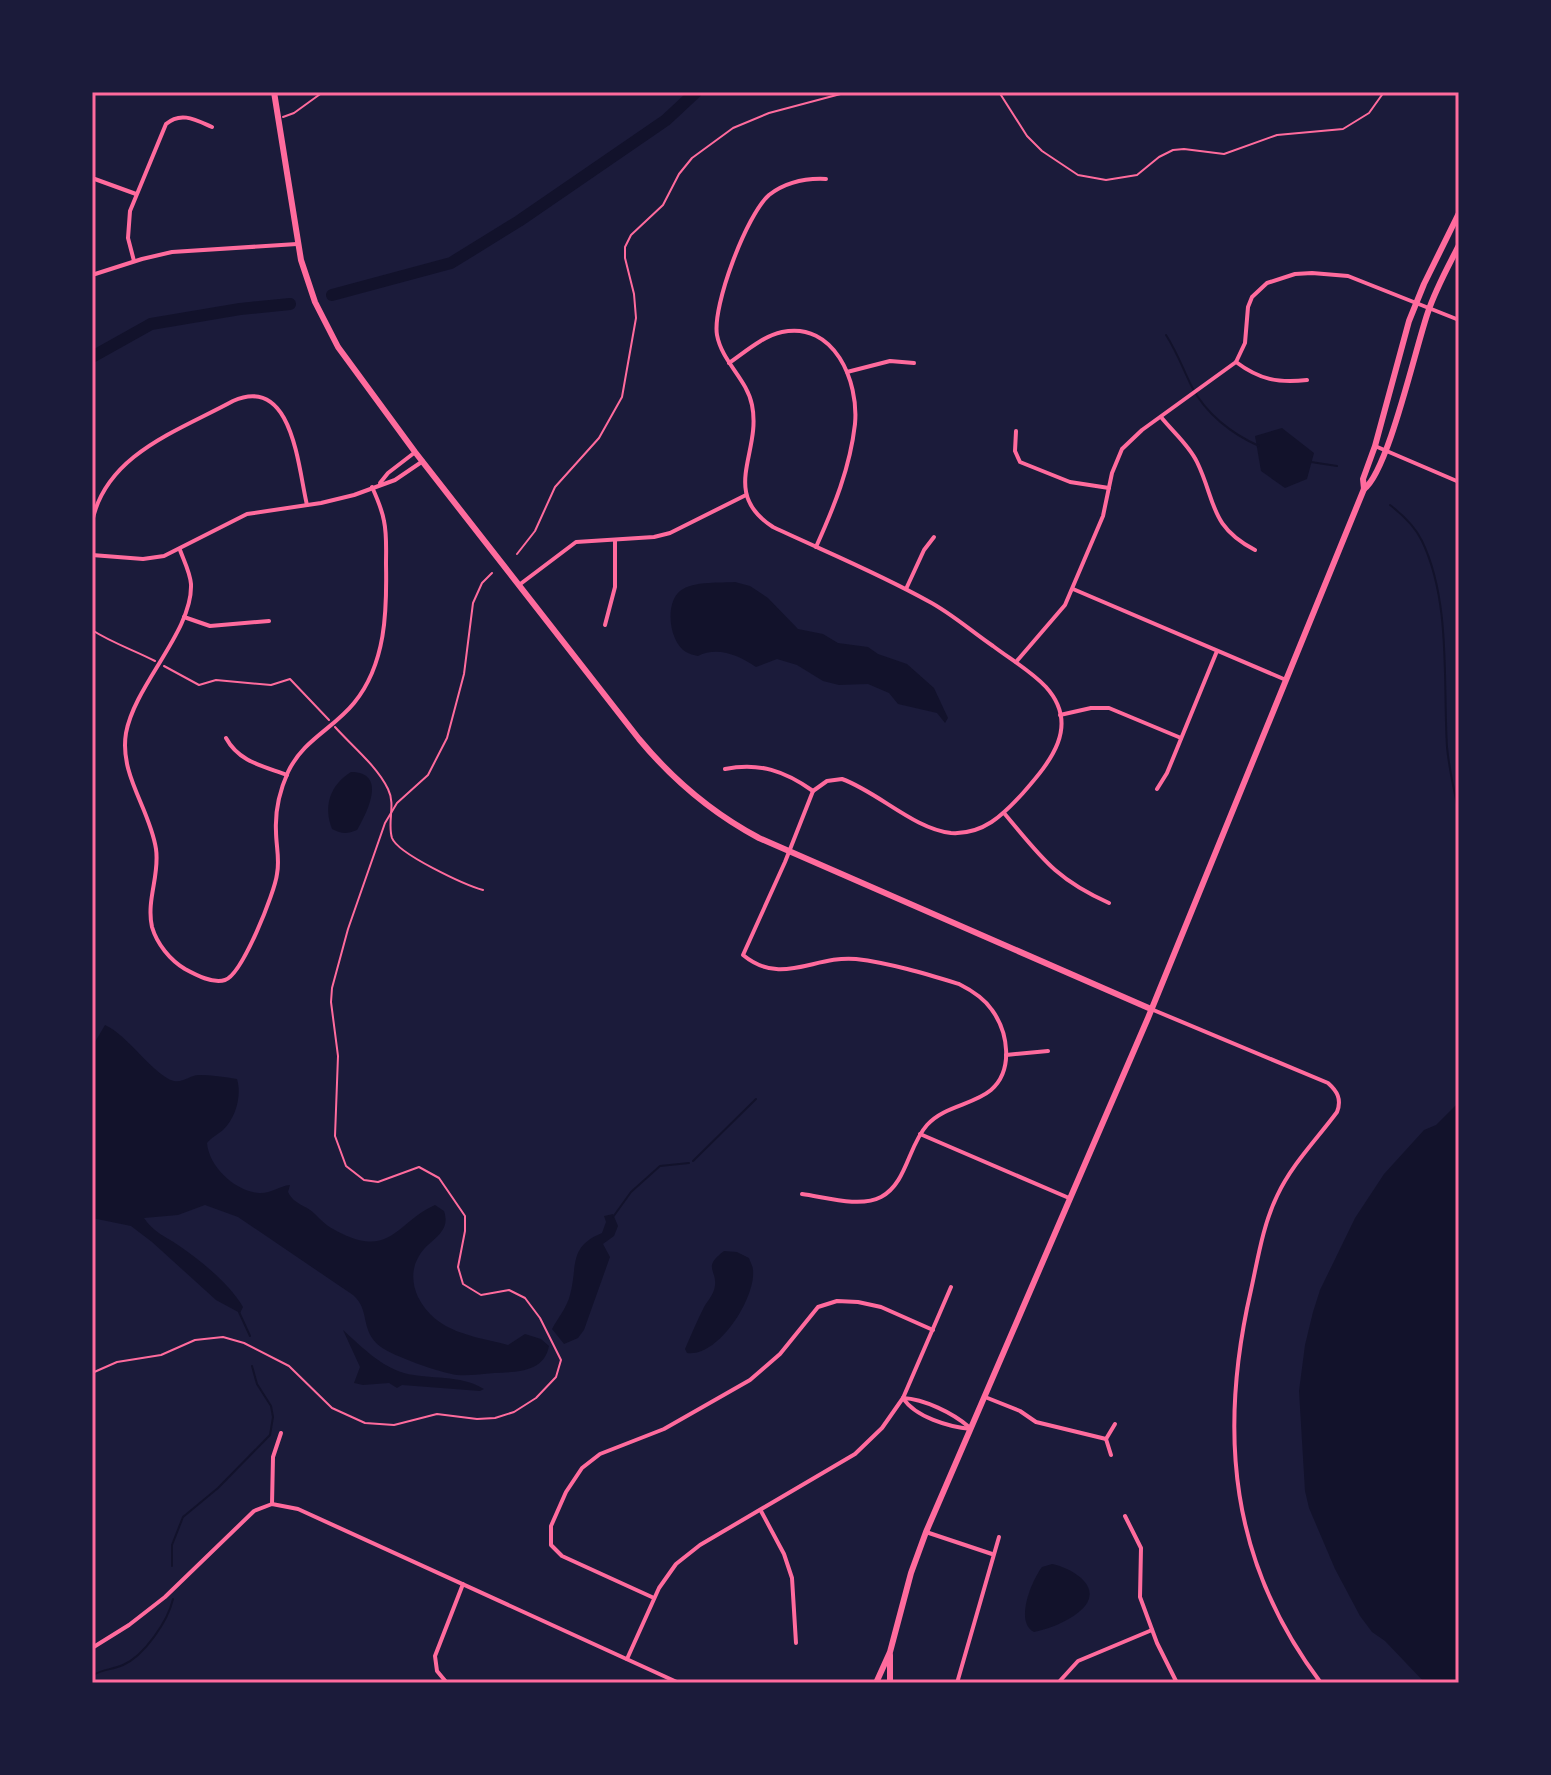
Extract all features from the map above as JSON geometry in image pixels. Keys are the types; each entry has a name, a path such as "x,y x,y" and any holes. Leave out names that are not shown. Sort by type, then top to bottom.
{"main road":[{"path":"274,92 297,244 315,302 333,337 415,452 668,772 720,815 746,831 1151,1009"},
{"path":"876,1683 890,1652 926,1532 1151,1009 1364,489 1363,479 1416,303 1459,213"},
{"path":"1364,489 1372,483 1385,450 1429,308 1459,245"},
{"path":"890,1652 890,1683"}],"street":[{"path":"134,261 128,224 136,194 166,124 172,119 184,117 212,127"},
{"path":"92,178 136,194"},
{"path":"802,1194 859,1201 880,1198 888,1193 900,1176 920,1134 934,1118 988,1093 1004,1070 1006,1055 1003,1035 992,1010 972,991 959,984 855,959 828,960 785,970 769,968 743,955 813,791 827,781 842,779 924,824 947,832 972,831 1004,813 1052,759 1060,737 1057,704 1044,685 1016,662 942,609 765,522 756,515 746,495 744,483 753,430 752,407 749,395 729,363 717,335 718,306 756,210 771,193 782,188 806,178 826,179"},
{"path":"92,275 134,261 188,250 297,244"},
{"path":"1016,662 1054,620 1073,589 1103,516 1116,460 1122,449 1131,439 1236,362 1245,343 1246,317 1252,297 1267,283 1312,273 1348,276 1459,320"},
{"path":"729,363 774,335 798,331 811,334 832,347 847,372 855,400 853,439 839,492 816,547"},
{"path":"847,372 890,361 914,363"},
{"path":"1236,362 1267,381 1307,380"},
{"path":"92,522 97,502 107,483 133,456 233,401 251,396 269,400 284,414 307,505"},
{"path":"1161,417 1196,460 1221,523 1237,539 1255,550"},
{"path":"1016,431 1015,451 1020,462 1070,482 1109,488"},
{"path":"1375,446 1459,482"},
{"path":"380,483 415,452"},
{"path":"92,555 143,559 180,550 247,514 340,499 395,480 423,461"},
{"path":"180,550 191,585 184,617 133,710 125,743 128,771 156,848 157,872 150,905 152,925 160,945 175,961 186,969 219,981 229,979 237,972 273,891 278,866 276,819 287,775 305,746 347,711 358,697 369,679 382,638 387,612 386,530 372,487"},
{"path":"519,585 576,542 654,537 670,533 746,495"},
{"path":"906,589 924,550 934,537"},
{"path":"605,625 615,587 615,540"},
{"path":"1073,589 1286,680"},
{"path":"184,617 210,626 269,621"},
{"path":"1157,789 1217,651"},
{"path":"1060,715 1091,708 1109,708 1181,738"},
{"path":"226,738 234,752 243,758 287,775"},
{"path":"725,769 755,766 771,769 787,774 813,791"},
{"path":"1004,813 1056,873 1070,884 1109,903"},
{"path":"1151,1009 1328,1083 1337,1093 1340,1103 1337,1112 1288,1176 1269,1217 1237,1357 1233,1405 1235,1466 1248,1537 1274,1605 1291,1638 1321,1683"},
{"path":"1006,1055 1048,1051"},
{"path":"920,1134 1069,1198"},
{"path":"627,1659 666,1575 688,1553 855,1454 882,1428 903,1398 951,1287"},
{"path":"654,1598 562,1556 551,1545 551,1526 573,1479 582,1468 600,1454 664,1429 750,1380 780,1354 810,1314 827,1303 847,1300 872,1305 933,1330"},
{"path":"985,1397 1020,1411 1041,1424 1106,1439"},
{"path":"903,1398 913,1399 959,1418 971,1429"},
{"path":"903,1398 909,1408 955,1428 971,1429"},
{"path":"1111,1455 1106,1439 1115,1424"},
{"path":"272,1504 273,1457 281,1433"},
{"path":"92,1648 158,1602 254,1511 272,1504 298,1509 679,1683"},
{"path":"761,1511 779,1542 792,1578 796,1643"},
{"path":"1125,1516 1141,1548 1138,1590 1152,1630 1177,1683"},
{"path":"926,1532 992,1554"},
{"path":"957,1683 999,1537"},
{"path":"447,1683 437,1671 435,1656 463,1584"},
{"path":"1058,1683 1078,1661 1152,1630"}],"path":[{"path":"278,117 294,113 323,92"},
{"path":"517,554 535,531 555,487 599,438 622,397 636,318 625,258 625,247 631,235 663,205 679,174 692,158 733,128 769,113 848,92"},
{"path":"999,92 1027,136 1042,151 1087,179 1137,175 1173,150 1224,154 1277,135 1343,129 1369,113 1384,92"},
{"path":"92,1373 117,1362 161,1355 195,1340 229,1338 292,1368 337,1411 365,1423 385,1425 437,1414 483,1419 502,1416 529,1403 558,1373 561,1365 558,1352 525,1298 509,1290 481,1295 463,1284 458,1267 465,1216 439,1178 419,1167 378,1182 364,1180 348,1168 338,1147 335,1127 338,1046 331,995 348,929 376,845 393,808 428,775 450,732 467,661 473,603 482,583 492,573"},
{"path":"92,630 199,685 213,680 271,685 290,679 329,721"},
{"path":"334,726 385,784 393,808 392,834 397,845 436,870 483,890"}],"shaded area":[{"path":"1282,428 1314,453 1307,479 1285,488 1261,471 1255,436"},
{"path":"735,582 750,586 768,598 798,629 823,634 838,643 868,647 878,654 907,664 934,688 948,718 945,723 937,713 898,704 889,693 868,684 839,685 823,681 797,665 777,659 756,667 728,653 713,652 698,656 686,652 672,630 671,610 677,594 695,585"},
{"path":"351,772 369,778 372,794 357,830 342,833 332,829 329,820 330,797 338,783"},
{"path":"105,1025 123,1037 166,1078 180,1081 199,1075 237,1079 239,1092 234,1113 228,1125 207,1143 218,1169 241,1188 263,1193 290,1185 288,1192 294,1200 334,1230 362,1241 385,1238 435,1205 444,1211 446,1219 442,1231 423,1250 414,1271 416,1292 426,1309 445,1326 482,1339 508,1345 525,1334 541,1339 549,1346 546,1355 535,1366 519,1371 462,1375 418,1364 374,1341 362,1307 353,1295 238,1217 205,1205 178,1215 144,1218 155,1230 196,1258 222,1281 243,1307 240,1313 216,1300 131,1226 92,1218 92,1047"},
{"path":"1459,1102 1459,1683 1425,1683 1385,1641 1372,1632 1335,1569 1305,1491 1299,1391 1305,1345 1320,1290 1355,1218 1384,1174 1424,1130 1436,1125"},
{"path":"613,1214 618,1226 614,1236 603,1244 610,1257 584,1330 578,1338 564,1344 552,1329 569,1299 576,1258 584,1244 602,1233 606,1222 604,1216"},
{"path":"724,1251 737,1252 749,1258 753,1270 748,1295 742,1310 722,1336 699,1352 687,1353 685,1349 714,1290 713,1262"},
{"path":"343,1330 371,1355 395,1370 465,1381 484,1389 402,1385 397,1388 389,1383 354,1383 360,1367"},
{"path":"1052,1564 1081,1578 1089,1591 1089,1598 1080,1611 1068,1619 1034,1632 1025,1619 1027,1601 1042,1567"}],"waterway":[{"path":"332,295 451,263 519,221 666,120 696,92"},
{"path":"92,357 151,324 290,304"},
{"path":"1166,335 1205,406 1239,436 1259,446"},
{"path":"1311,462 1337,466"},
{"path":"1390,505 1419,536 1438,589 1444,642 1447,747 1459,813"},
{"path":"693,1161 756,1099"},
{"path":"613,1217 631,1192 660,1166 689,1163"},
{"path":"239,1312 250,1336"},
{"path":"172,1566 172,1545 183,1517 218,1488 270,1435 271,1406 257,1384 252,1366"},
{"path":"92,1676 123,1665 139,1654 161,1627 173,1599"}]}
